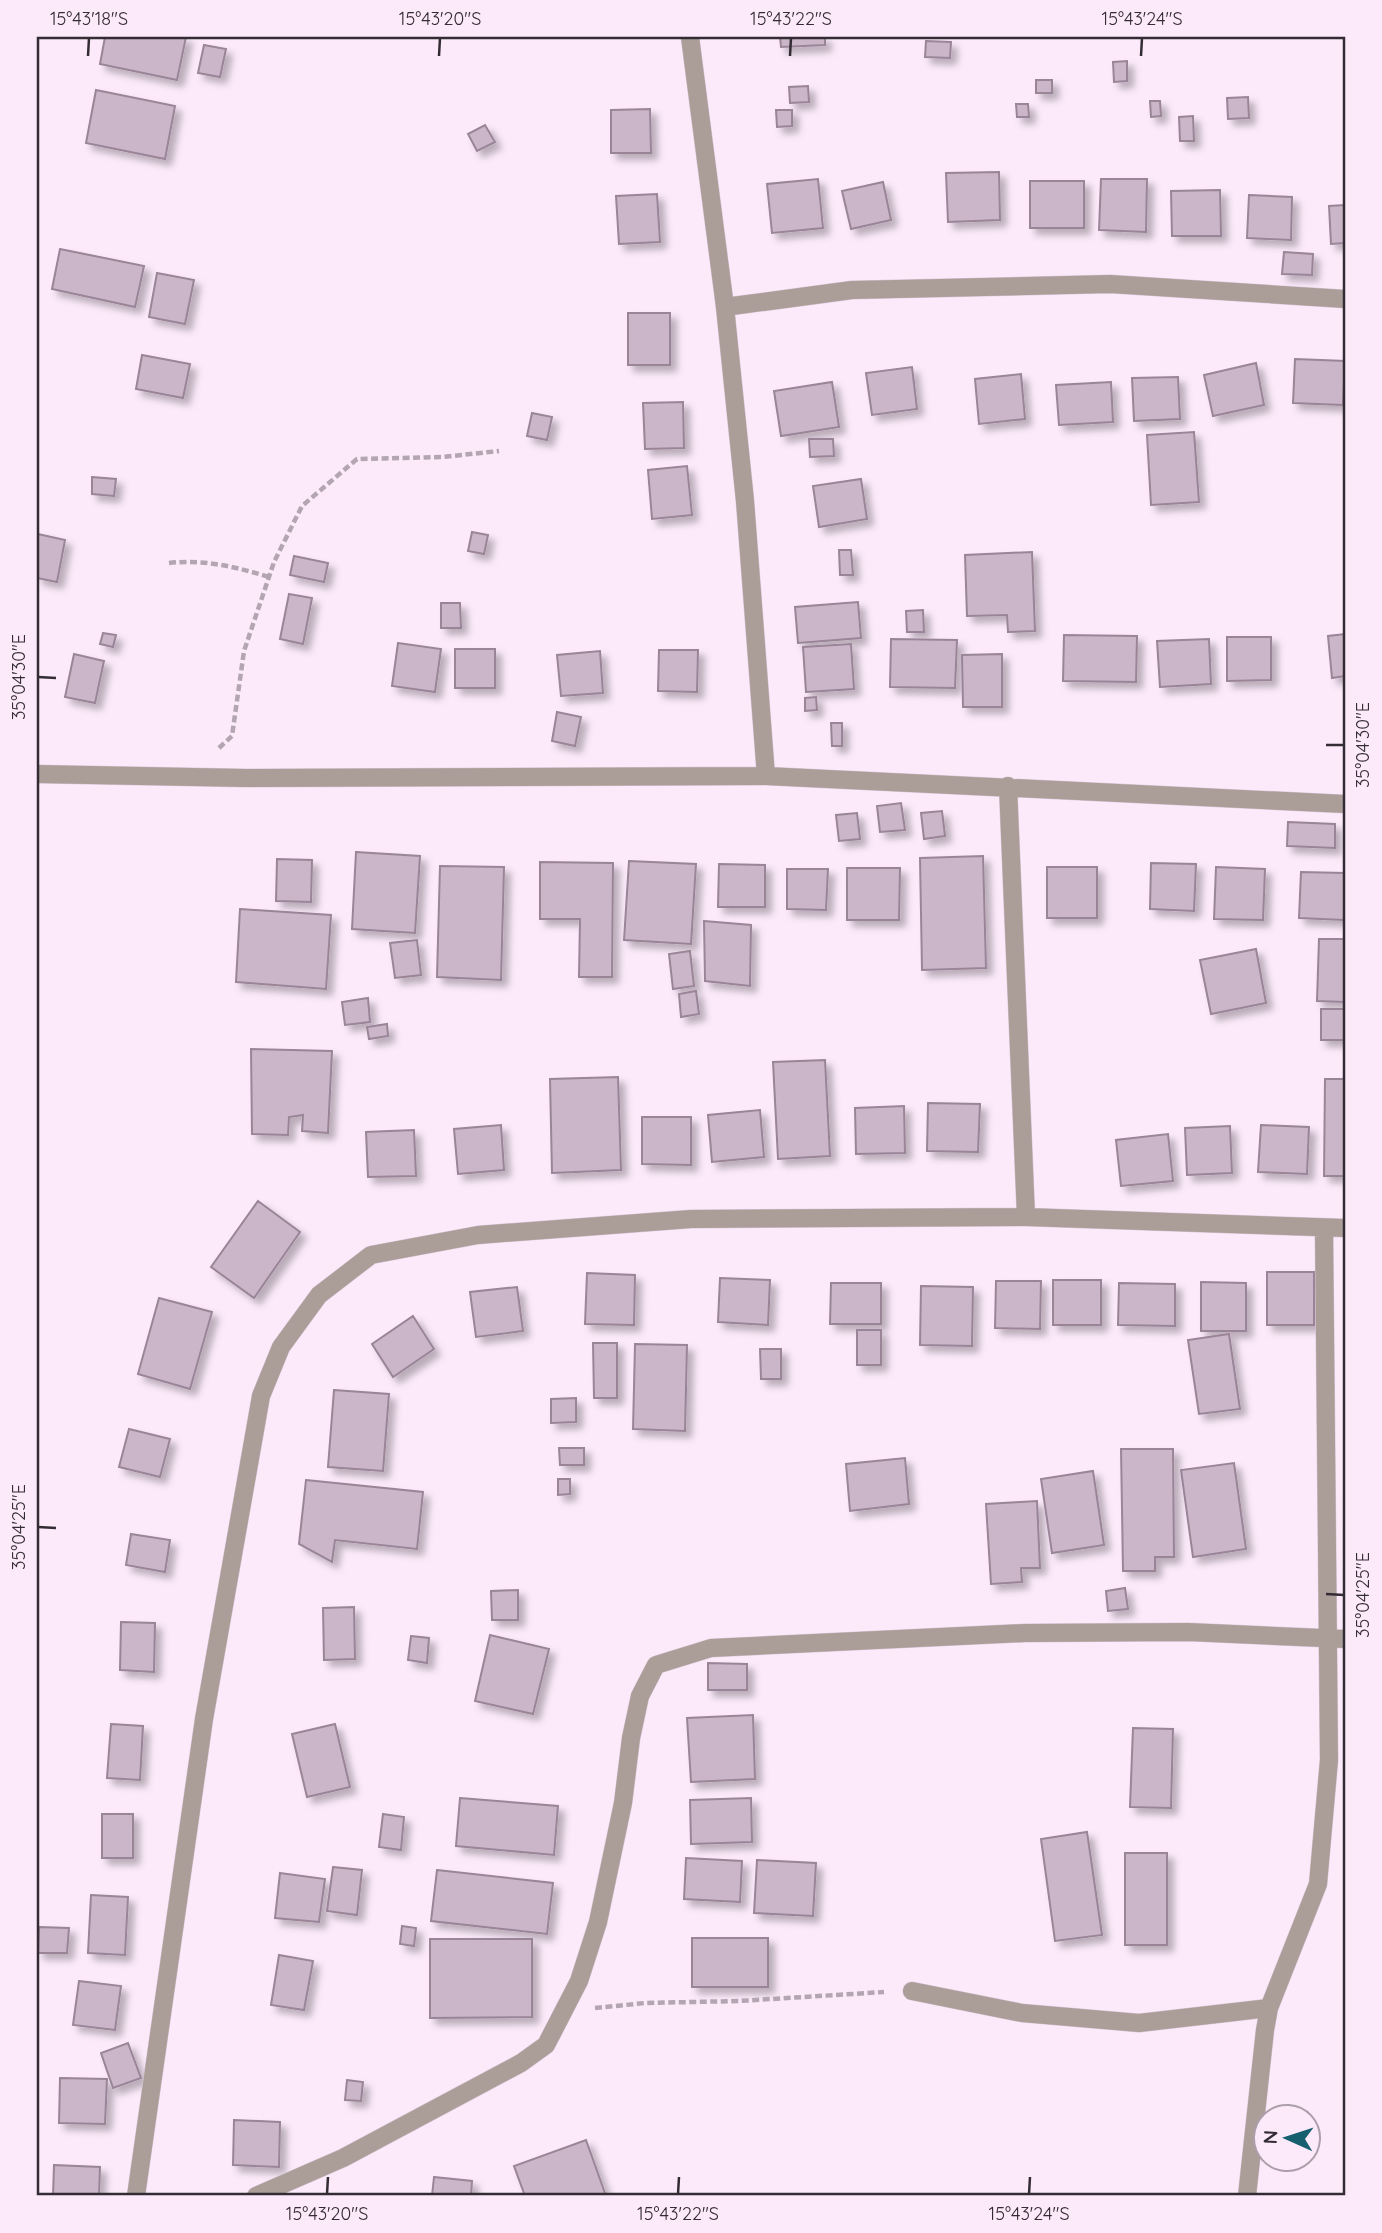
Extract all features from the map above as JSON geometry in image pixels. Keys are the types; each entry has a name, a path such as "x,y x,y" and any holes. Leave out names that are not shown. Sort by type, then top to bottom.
{"street":[{"path":"690,37 725,307 745,501 766,776"},
{"path":"725,307 852,290 1110,284 1345,299"},
{"path":"37,774 187,777 766,776 1345,804"},
{"path":"1008,786 1026,1217"},
{"path":"136,2196 204,1719 261,1396 281,1347 319,1295 370,1255 478,1235 691,1219 1026,1217 1345,1228"},
{"path":"1247,2196 1265,2029 1269,2008 1318,1884 1329,1760 1324,1228"},
{"path":"256,2196 343,2158 521,2063 546,2045 579,1981 598,1922 624,1803 631,1738 640,1696 656,1665 710,1648 1025,1633 1188,1632 1345,1639"},
{"path":"912,1991 1022,2013 1139,2023 1269,2008"}],"path":[{"path":"187,777 232,736 244,651 274,562 302,506 357,460 443,457 499,451"},
{"path":"169,563 185,561 224,564 269,577"},
{"path":"563,2012 645,2003 739,2001 912,1991"}],"building":[{"path":"105,37 186,37 177,80 100,64"},
{"path":"780,37 825,37 825,45 781,47"},
{"path":"926,41 951,42 950,58 925,57"},
{"path":"204,45 226,49 220,77 198,73"},
{"path":"1127,61 1127,81 1114,82 1113,62"},
{"path":"1036,80 1052,80 1052,93 1036,93"},
{"path":"808,86 809,102 790,103 789,87"},
{"path":"96,90 175,106 165,159 86,143"},
{"path":"1248,97 1249,118 1228,119 1227,98"},
{"path":"1150,101 1160,101 1161,116 1151,117"},
{"path":"1016,104 1028,104 1029,117 1017,117"},
{"path":"650,109 651,153 611,153 611,110"},
{"path":"776,110 792,110 792,126 777,127"},
{"path":"1193,116 1194,141 1180,141 1179,117"},
{"path":"485,125 495,142 477,151 468,134"},
{"path":"999,172 1000,220 948,222 946,173"},
{"path":"818,179 823,228 772,233 767,184"},
{"path":"1101,179 1147,179 1146,232 1099,230"},
{"path":"1030,181 1084,181 1084,228 1030,228"},
{"path":"883,182 891,220 851,229 842,191"},
{"path":"1220,190 1221,236 1172,236 1171,191"},
{"path":"657,194 660,242 619,244 616,196"},
{"path":"1249,195 1292,197 1291,240 1247,238"},
{"path":"1345,205 1345,243 1331,244 1329,206"},
{"path":"60,249 144,266 135,307 52,289"},
{"path":"1284,252 1313,254 1312,275 1282,274"},
{"path":"157,273 194,280 185,324 149,317"},
{"path":"628,313 670,313 670,365 628,365"},
{"path":"142,355 190,364 183,398 136,389"},
{"path":"1295,359 1345,361 1343,405 1293,403"},
{"path":"1256,363 1264,405 1213,416 1204,375"},
{"path":"912,367 917,409 872,415 866,373"},
{"path":"1021,374 1025,419 979,424 975,379"},
{"path":"1178,377 1180,419 1134,421 1132,378"},
{"path":"832,382 839,427 781,436 774,391"},
{"path":"1111,382 1113,422 1059,425 1056,385"},
{"path":"683,402 684,448 645,449 643,403"},
{"path":"532,413 552,417 547,440 527,436"},
{"path":"1194,432 1199,502 1151,505 1147,435"},
{"path":"809,439 833,439 834,456 810,457"},
{"path":"687,466 692,515 652,519 648,470"},
{"path":"92,477 116,479 114,496 92,494"},
{"path":"861,479 867,519 819,527 813,486"},
{"path":"472,532 488,535 484,554 468,551"},
{"path":"38,534 65,540 57,582 37,578"},
{"path":"839,550 851,550 853,575 840,575"},
{"path":"1032,552 1035,631 1008,632 1007,615 967,616 965,555"},
{"path":"294,556 328,563 324,582 290,575"},
{"path":"289,594 312,598 303,644 280,639"},
{"path":"858,602 861,638 798,643 795,607"},
{"path":"441,603 460,603 461,628 441,628"},
{"path":"923,610 924,632 907,632 906,611"},
{"path":"103,633 116,635 113,647 100,644"},
{"path":"1345,634 1345,676 1332,678 1328,636"},
{"path":"1064,635 1137,636 1136,682 1063,681"},
{"path":"1227,637 1271,637 1271,680 1227,681"},
{"path":"891,639 957,640 955,688 890,687"},
{"path":"1209,639 1211,684 1160,687 1157,641"},
{"path":"398,643 441,649 435,692 392,686"},
{"path":"851,644 854,689 806,692 803,647"},
{"path":"455,649 495,649 495,688 455,688"},
{"path":"659,650 698,650 697,692 658,691"},
{"path":"600,651 603,693 561,696 557,655"},
{"path":"74,654 104,661 95,703 65,697"},
{"path":"1002,654 1002,707 963,707 962,655"},
{"path":"816,697 817,710 805,711 805,698"},
{"path":"557,712 581,717 575,746 552,741"},
{"path":"831,723 842,723 842,746 832,746"},
{"path":"901,803 905,830 880,832 877,806"},
{"path":"942,811 945,836 924,839 921,813"},
{"path":"857,813 860,839 839,841 836,815"},
{"path":"1288,822 1335,824 1335,848 1287,846"},
{"path":"356,852 420,856 415,933 352,929"},
{"path":"983,856 986,968 922,970 920,858"},
{"path":"277,859 312,860 311,902 276,901"},
{"path":"629,861 696,864 691,944 624,940"},
{"path":"540,862 613,863 612,977 579,977 580,919 540,919"},
{"path":"1151,863 1196,864 1194,911 1150,909"},
{"path":"719,864 765,865 765,907 718,907"},
{"path":"440,866 504,867 501,980 437,977"},
{"path":"1047,867 1097,867 1097,918 1047,918"},
{"path":"1216,867 1265,869 1263,920 1214,919"},
{"path":"847,868 900,868 899,920 847,920"},
{"path":"787,869 828,869 826,910 787,909"},
{"path":"1301,872 1345,873 1344,920 1299,918"},
{"path":"240,909 331,915 326,989 236,982"},
{"path":"704,921 751,925 750,986 705,981"},
{"path":"1319,939 1345,939 1345,1002 1317,1001"},
{"path":"417,940 421,975 395,978 390,943"},
{"path":"1256,949 1266,1003 1211,1014 1200,960"},
{"path":"690,951 694,986 673,989 669,954"},
{"path":"696,991 699,1014 681,1017 679,994"},
{"path":"368,998 370,1022 345,1025 342,1002"},
{"path":"1321,1009 1345,1009 1345,1040 1321,1040"},
{"path":"387,1024 388,1036 369,1039 367,1027"},
{"path":"251,1049 332,1051 328,1133 302,1131 303,1115 289,1117 288,1135 252,1134"},
{"path":"825,1060 830,1156 778,1159 773,1062"},
{"path":"618,1077 621,1170 552,1173 550,1079"},
{"path":"1325,1079 1345,1079 1345,1176 1324,1176"},
{"path":"928,1103 980,1104 978,1152 927,1151"},
{"path":"904,1106 905,1153 856,1154 855,1108"},
{"path":"760,1110 764,1157 712,1162 708,1115"},
{"path":"642,1117 691,1117 691,1165 642,1164"},
{"path":"501,1125 504,1170 458,1174 454,1129"},
{"path":"1261,1125 1309,1127 1307,1174 1258,1172"},
{"path":"1230,1126 1232,1173 1187,1175 1185,1128"},
{"path":"414,1130 416,1176 368,1177 366,1132"},
{"path":"1168,1134 1173,1181 1121,1186 1116,1140"},
{"path":"258,1201 300,1232 254,1298 211,1267"},
{"path":"1267,1272 1314,1272 1314,1325 1267,1325"},
{"path":"587,1273 635,1275 634,1325 585,1324"},
{"path":"720,1278 770,1280 768,1325 718,1322"},
{"path":"1053,1280 1101,1280 1101,1325 1053,1325"},
{"path":"996,1281 1041,1281 1040,1329 995,1328"},
{"path":"1201,1282 1246,1283 1246,1331 1201,1331"},
{"path":"831,1283 881,1283 881,1324 830,1324"},
{"path":"1119,1283 1175,1284 1175,1326 1118,1325"},
{"path":"921,1286 973,1287 972,1346 920,1345"},
{"path":"517,1287 523,1331 476,1337 470,1292"},
{"path":"159,1298 212,1312 190,1389 138,1374"},
{"path":"413,1316 434,1349 393,1377 372,1344"},
{"path":"857,1330 881,1330 881,1365 857,1365"},
{"path":"1229,1334 1240,1409 1199,1414 1188,1340"},
{"path":"593,1343 617,1343 617,1398 594,1398"},
{"path":"635,1344 687,1345 685,1431 633,1429"},
{"path":"760,1349 781,1349 781,1379 761,1379"},
{"path":"334,1390 389,1394 383,1471 328,1467"},
{"path":"576,1398 576,1422 551,1423 551,1399"},
{"path":"129,1429 170,1439 160,1477 119,1467"},
{"path":"559,1448 584,1448 584,1465 560,1465"},
{"path":"1121,1449 1173,1449 1174,1557 1155,1557 1155,1571 1123,1571"},
{"path":"905,1458 909,1504 850,1511 846,1464"},
{"path":"1234,1463 1246,1549 1193,1557 1181,1470"},
{"path":"1093,1471 1104,1545 1052,1553 1041,1479"},
{"path":"558,1479 570,1479 570,1494 558,1495"},
{"path":"306,1480 423,1492 417,1549 335,1540 332,1562 299,1544"},
{"path":"1037,1501 1040,1568 1021,1568 1022,1582 991,1584 986,1504"},
{"path":"131,1534 170,1540 165,1572 126,1565"},
{"path":"1125,1588 1128,1609 1108,1611 1106,1591"},
{"path":"518,1590 518,1620 492,1620 491,1591"},
{"path":"354,1607 355,1659 324,1660 323,1608"},
{"path":"121,1622 155,1623 154,1672 120,1670"},
{"path":"490,1635 549,1649 533,1714 475,1701"},
{"path":"411,1636 429,1638 427,1663 408,1660"},
{"path":"708,1663 747,1664 747,1690 708,1690"},
{"path":"753,1715 755,1779 691,1782 687,1718"},
{"path":"111,1724 143,1726 140,1780 107,1778"},
{"path":"335,1724 350,1787 307,1797 292,1734"},
{"path":"1133,1728 1173,1729 1171,1808 1130,1807"},
{"path":"460,1798 558,1806 554,1855 456,1846"},
{"path":"751,1798 752,1842 691,1844 690,1800"},
{"path":"102,1814 133,1814 133,1858 102,1858"},
{"path":"383,1814 404,1817 401,1850 379,1847"},
{"path":"1087,1832 1102,1935 1055,1941 1041,1839"},
{"path":"1125,1853 1167,1853 1167,1945 1125,1945"},
{"path":"686,1858 742,1861 740,1902 684,1899"},
{"path":"757,1860 816,1863 813,1916 754,1913"},
{"path":"333,1867 362,1870 357,1915 327,1911"},
{"path":"437,1870 553,1883 547,1934 431,1921"},
{"path":"280,1873 325,1879 319,1922 275,1918"},
{"path":"91,1895 128,1897 125,1955 88,1953"},
{"path":"402,1926 416,1928 414,1946 400,1944"},
{"path":"39,1927 69,1928 67,1953 38,1953"},
{"path":"692,1938 768,1938 768,1987 692,1987"},
{"path":"430,1939 532,1939 532,2017 430,2018"},
{"path":"279,1955 313,1961 304,2010 271,2005"},
{"path":"79,1981 121,1986 115,2030 73,2025"},
{"path":"128,2043 141,2078 113,2088 101,2053"},
{"path":"60,2078 107,2079 105,2124 59,2123"},
{"path":"347,2080 363,2082 361,2101 345,2100"},
{"path":"234,2120 280,2122 279,2167 233,2165"},
{"path":"586,2140 606,2196 525,2196 514,2166"},
{"path":"54,2165 100,2167 99,2196 53,2196"},
{"path":"434,2177 472,2181 471,2196 432,2196"}]}
